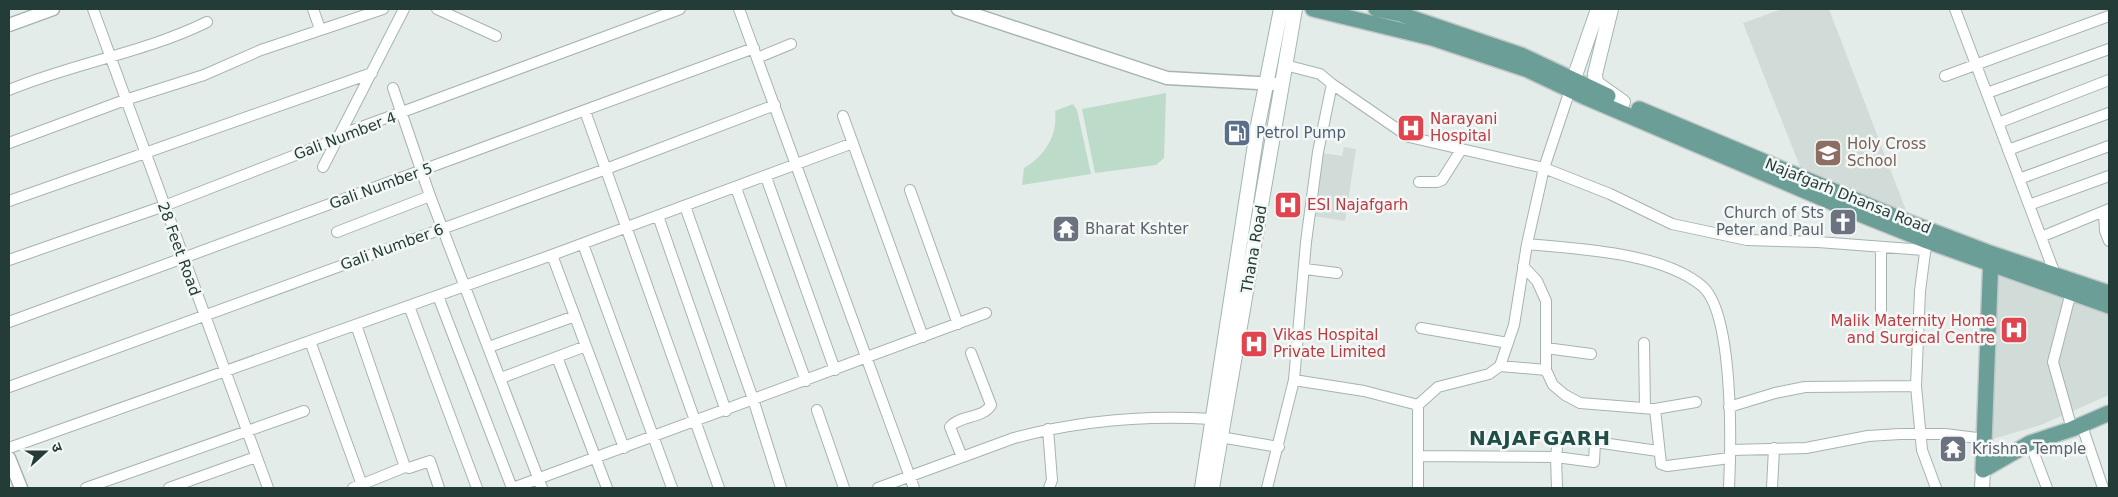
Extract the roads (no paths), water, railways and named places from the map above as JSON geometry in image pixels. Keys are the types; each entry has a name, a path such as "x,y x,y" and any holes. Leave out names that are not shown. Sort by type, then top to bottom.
{"main road":[{"path":"1202,488 1265,84 1281,9"},
{"name":"Thana Road","path":"1212,488 1254,249 1280,84 1295,9"},
{"path":"1313,9 1432,38 1572,86"},
{"path":"1376,9 1521,55 1572,86 1632,117 1926,246 1990,259 2109,306"},
{"path":"1572,86 1598,9"},
{"path":"1611,9 1595,74 1596,83 1622,102"},
{"name":"Najafgarh Dhansa Road","path":"1572,86 1591,89 1990,259 2054,274 2109,293"},
{"path":"1982,488 1990,259"},
{"path":"1983,470 2030,443 2109,413"}],"street":[{"path":"9,25 51,9"},
{"name":"28 Feet Road","path":"93,9 266,488"},
{"path":"313,9 320,29"},
{"path":"9,143 126,100 204,75 261,50 383,9"},
{"path":"437,9 496,36"},
{"name":"Gali Number 4","path":"340,135 680,9"},
{"path":"739,9 914,488"},
{"path":"958,9 1167,78 1280,84"},
{"path":"1958,10 1976,65 2054,274"},
{"path":"323,167 330,147 340,135 372,73 400,11"},
{"path":"1945,76 2109,16"},
{"path":"9,90 182,34 207,22"},
{"path":"757,58 791,44"},
{"name":"Gali Number 5","path":"9,322 586,112 754,48"},
{"path":"1987,93 2109,50"},
{"path":"1285,65 1320,74 1409,137 1544,168 1610,194 1672,224 1726,237 1771,242 1818,242 1881,247 1926,246 1918,323 1916,386 1925,463 1936,488"},
{"path":"9,201 372,73"},
{"path":"1998,123 2109,80"},
{"path":"1267,488 1279,447 1294,380 1306,242 1318,152 1332,84"},
{"path":"1418,488 1418,405 1438,387 1484,376 1494,372 1500,366 1514,325 1527,244 1544,168 1572,86"},
{"path":"393,88 430,196 540,483"},
{"name":"Gali Number 6","path":"9,387 203,314 606,169 774,105"},
{"path":"586,112 720,488"},
{"path":"2008,150 2109,113"},
{"path":"843,116 923,337"},
{"path":"9,448 583,244 853,143"},
{"path":"2019,179 2109,146"},
{"name":"Gali Number 4","path":"9,260 330,147"},
{"path":"1420,182 1437,182 1442,180 1461,150"},
{"path":"2029,206 2109,176"},
{"path":"766,177 835,370"},
{"path":"736,188 806,381"},
{"path":"910,190 958,324"},
{"path":"338,232 430,196"},
{"path":"686,206 782,488"},
{"path":"2041,237 2107,210 2105,231 2109,241"},
{"path":"658,216 726,411"},
{"path":"583,244 672,488"},
{"path":"1527,244 1604,252 1645,261 1677,270 1703,286 1712,299 1724,338 1731,454 1729,488"},
{"path":"1881,247 1881,312"},
{"path":"552,255 624,448"},
{"path":"1523,266 1537,281 1546,301 1546,370 1553,385 1565,395 1580,403 1650,409 1696,402"},
{"path":"1305,269 1337,273"},
{"path":"2071,292 2053,362 2076,426 2103,488"},
{"path":"438,296 512,488 540,483 595,458 654,438 753,399 986,314"},
{"path":"409,306 477,488"},
{"path":"489,348 575,316"},
{"path":"356,325 405,467"},
{"path":"1421,328 1508,343"},
{"path":"310,341 357,486 405,467 409,468 430,461 439,488"},
{"path":"1644,343 1650,409 1661,464 1667,466 1774,448 1806,448 1868,436 1920,433 1985,439"},
{"path":"501,378 586,346"},
{"path":"1546,348 1591,354"},
{"path":"962,457 950,427 956,422 986,410 991,405 970,353"},
{"path":"557,357 607,488"},
{"path":"1500,366 1546,370"},
{"path":"1294,380 1364,390 1418,405"},
{"path":"1729,407 1775,393 1806,388 1916,386"},
{"path":"817,410 844,488"},
{"path":"86,488 304,411"},
{"path":"878,488 1014,438 1048,430 1144,418 1170,417 1212,420"},
{"path":"1048,430 1052,480 1049,488"},
{"path":"1220,437 1279,447"},
{"path":"1557,488 1556,457 1558,437"},
{"path":"1418,456 1556,457 1594,462 1595,442 1658,451"},
{"path":"2030,443 2047,488"},
{"path":"1772,488 1774,448"},
{"path":"9,458 21,488"},
{"path":"170,488 256,458"}],"place":[{"name":"Narayani Hospital","path":"1411,128"},
{"name":"Petrol Pump","path":"1237,133"},
{"name":"Holy Cross School","path":"1828,153"},
{"name":"ESI Najafgarh","path":"1288,205"},
{"name":"Church of Sts Peter and Paul","path":"1843,222"},
{"name":"Bharat Kshter","path":"1066,229"},
{"name":"Malik Maternity Home and Surgical Centre","path":"2014,330"},
{"name":"Vikas Hospital Private Limited","path":"1254,344"},
{"name":"Krishna Temple","path":"1953,449"}],"district":[{"name":"NAJAFGARH","path":"1540,438"}]}
